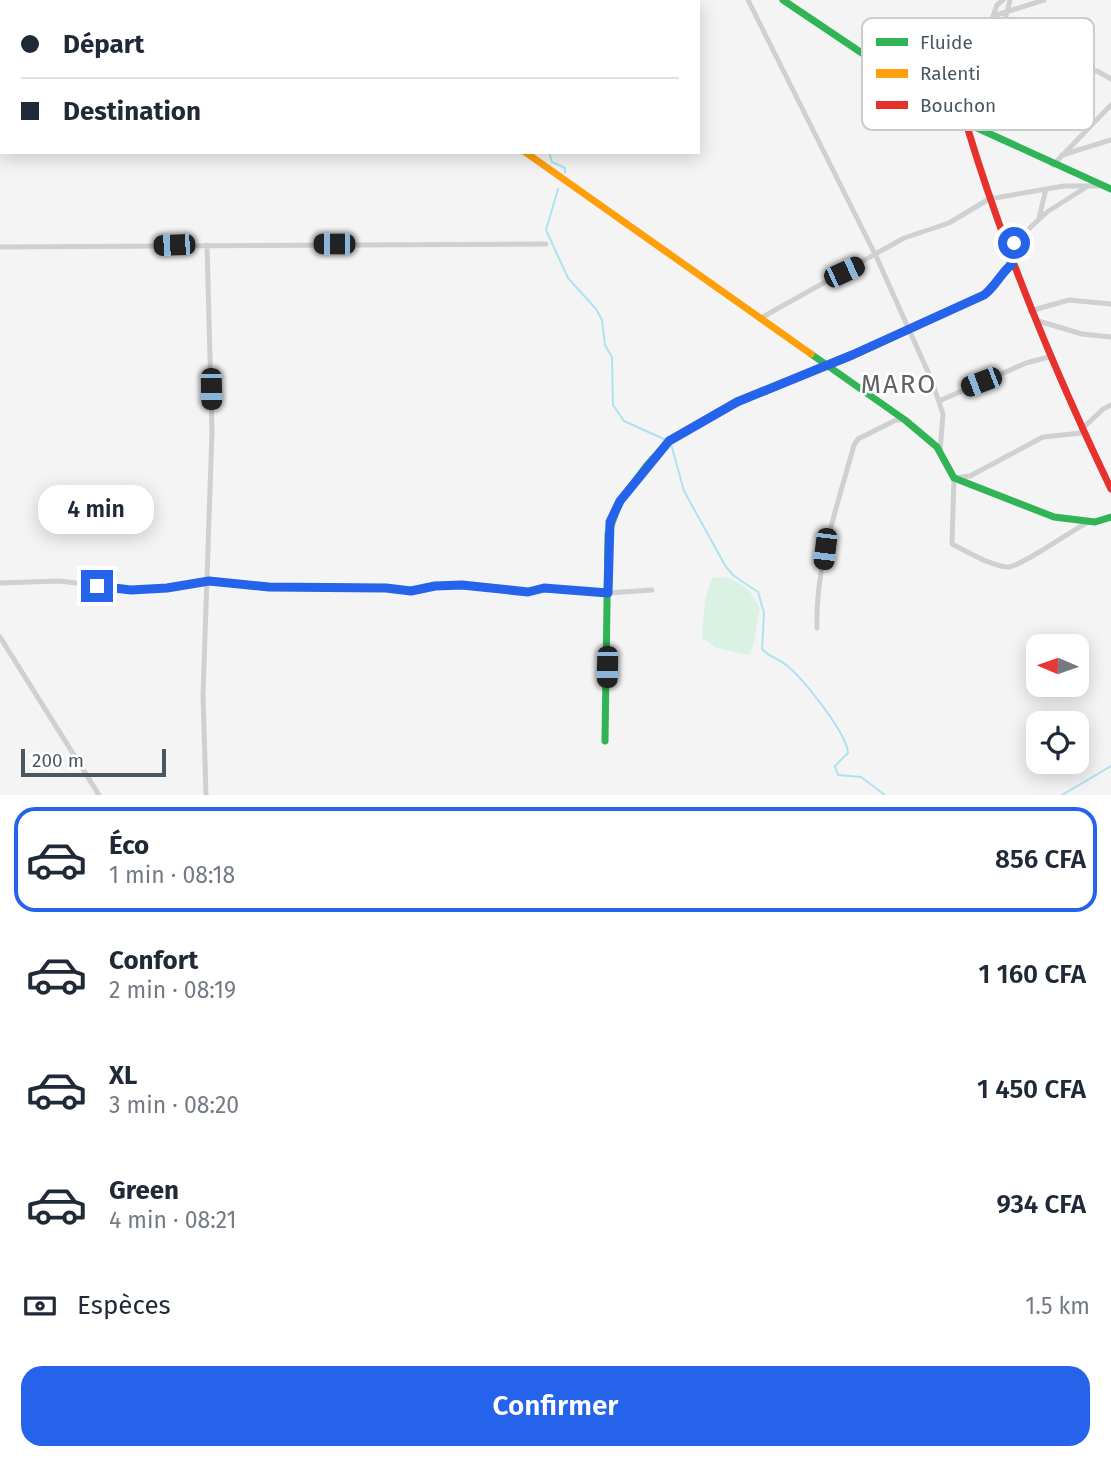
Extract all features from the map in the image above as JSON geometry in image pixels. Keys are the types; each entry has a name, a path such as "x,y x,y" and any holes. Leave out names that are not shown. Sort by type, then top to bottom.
{"street":[{"path":"748,0 876,256 909,328 943,414 940,451"},
{"path":"783,0 862,53"},
{"path":"1003,0 997,5 993,16 1044,0"},
{"path":"1004,18 1010,0"},
{"path":"1094,71 1111,79"},
{"path":"1094,122 1111,105"},
{"path":"968,130 989,199 1030,311 1082,431 1111,489"},
{"path":"980,130 1099,186 1111,189"},
{"path":"1053,165 1086,130"},
{"path":"1062,155 1111,140"},
{"path":"527,154 905,420 940,451 954,478 951,544 1006,568 1017,566 1063,535 1087,523 1111,517"},
{"path":"1007,249 1038,221 1088,186"},
{"path":"759,319 904,238 949,223 989,199 1046,189 1099,186"},
{"path":"1038,221 1046,189"},
{"path":"0,247 546,244"},
{"path":"206,795 203,695 209,581 212,431 207,245"},
{"path":"606,741 610,522 620,501 660,450 669,441 737,402 828,365 984,295 995,287 1002,273 1012,264"},
{"path":"1030,311 1069,300 1111,303"},
{"path":"1035,320 1083,334 1111,337"},
{"path":"939,401 1026,363 1049,357"},
{"path":"954,478 970,476 1043,437 1082,431 1103,409 1111,405"},
{"path":"817,628 816,596 828,536 854,445 858,439 896,420 905,420"},
{"path":"954,478 1020,506 1087,523"},
{"path":"0,583 60,581 131,590 167,588 209,581 269,587 386,588 411,591 435,586 462,585 528,592 544,588 608,593 652,590"},
{"path":"0,637 99,795"}],"green space":[{"path":"725,577 747,589 760,609 755,639 749,655 716,648 702,638 705,601 712,578"}],"waterway":[{"path":"550,154 552,162 565,168 565,173"},
{"path":"558,189 546,230 568,278 596,309 602,320 605,345 612,357 613,405 624,421 666,440"},
{"path":"671,444 684,491 726,567 734,576 758,592 764,613 762,649 785,664 802,681 840,732 848,753 835,766 838,775 861,777 885,795"},
{"path":"1062,795 1111,766"}],"traffic: fast":[{"path":"783,0 862,53"},
{"path":"981,130 1111,189"},
{"path":"811,354 905,420 937,447 954,478 1054,517 1095,522 1111,517"},
{"path":"605,741 608,534 620,501 647,465 669,441 712,416"}],"traffic: slow":[{"path":"528,154 811,354"}],"traffic: jam":[{"path":"968,130 1031,309 1111,489"},
{"path":"712,416 737,402 852,356 984,295 1012,264"}],"district":[{"name":"MARO","path":"899,384"}],"route":[{"path":"97,586 131,590 167,588 209,581 269,587 386,588 411,591 435,586 462,585 528,592 544,588 608,593 610,522 620,501 669,441 737,402 852,355 984,295 995,287 1002,273 1012,264 1007,249 1014,243"}]}
